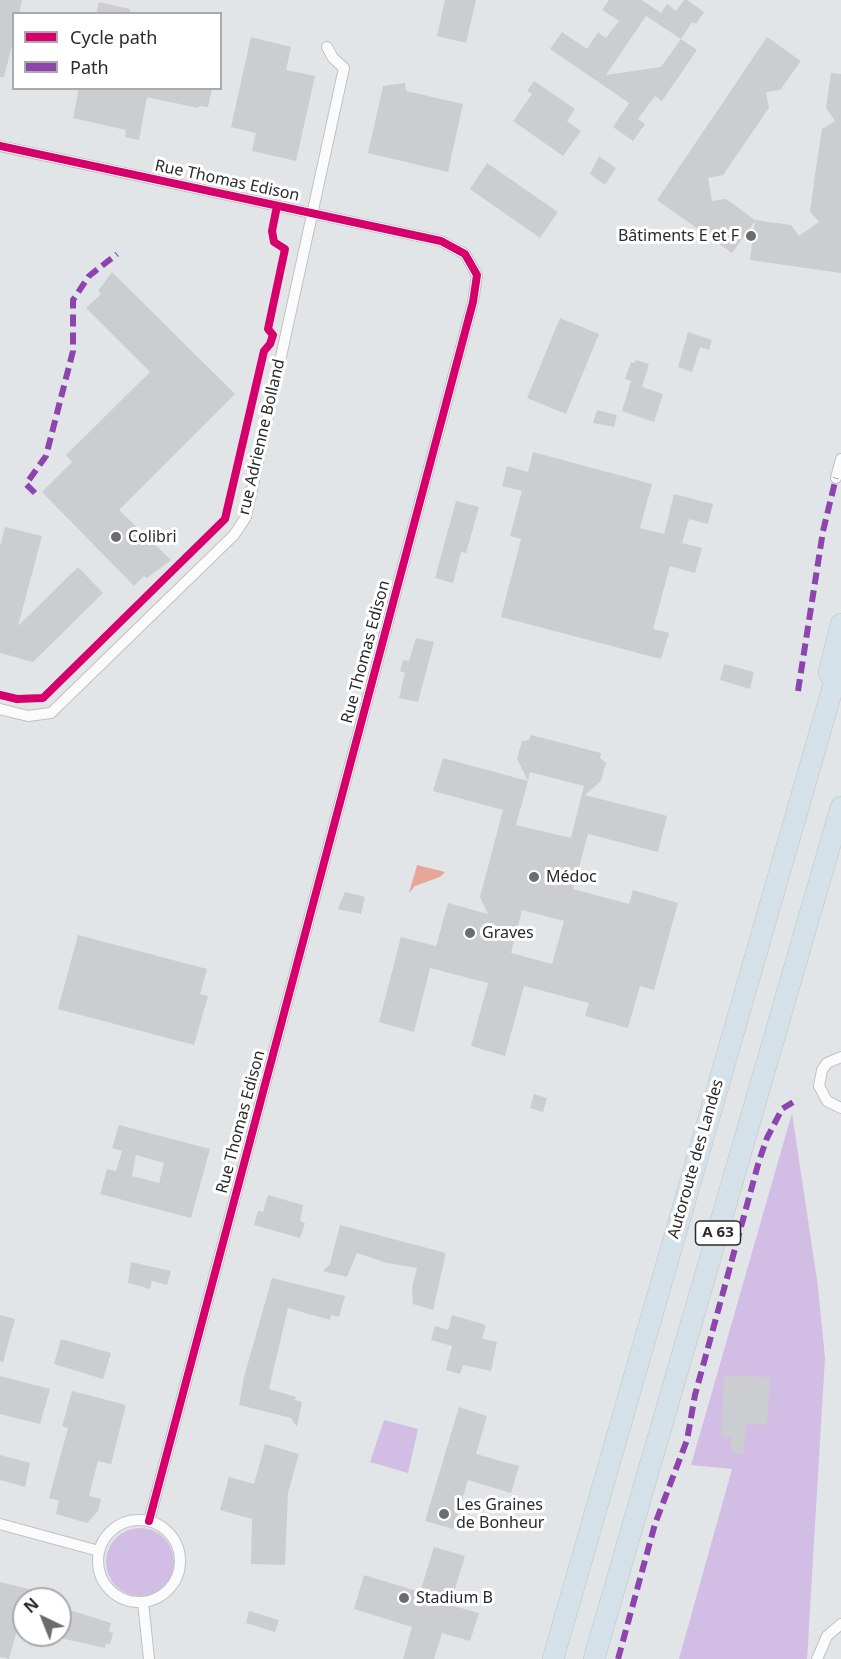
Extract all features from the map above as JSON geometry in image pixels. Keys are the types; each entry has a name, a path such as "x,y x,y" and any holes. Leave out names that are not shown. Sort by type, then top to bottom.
{"highway":[{"path":"812,761 841,624"},
{"name":"Autoroute des Landes","path":"553,1659 841,659"},
{"name":"A 63","path":"594,1659 841,807"}],"street":[{"name":"Rue Thomas Edison","path":"312,213 344,68 333,58 327,47"},
{"name":"Rue Thomas Edison","path":"0,146 441,241 465,254 477,275 473,302 149,1521"},
{"name":"rue Adrienne Bolland","path":"0,709 28,716 51,713 234,535 246,517 312,213"},
{"path":"836,478 841,459"},
{"path":"841,1057 827,1063 822,1070 819,1086 827,1101 841,1108"},
{"path":"133,1520 149,1521 164,1528 175,1540 180,1556 179,1572 174,1584 165,1593 142,1602 122,1598 107,1587 99,1570 99,1551 106,1536 118,1526 133,1520"},
{"path":"0,1524 99,1551"},
{"path":"142,1602 149,1659"},
{"path":"817,1659 822,1644 841,1624"}],"shaded area":[{"path":"417,865 445,872 440,877 415,886 409,893"},
{"path":"792,1113 818,1287 825,1358 807,1659 679,1659 732,1469 691,1465"},
{"path":"384,1420 418,1429 408,1473 370,1462"},
{"path":"140,1528 153,1531 164,1538 171,1549 174,1562 171,1575 164,1586 153,1593 140,1596 127,1593 116,1586 109,1575 106,1562 109,1549 116,1538 127,1531"}],"building":[{"path":"0,0 22,0 19,12 12,12 12,46 4,77 0,77"},
{"path":"445,0 476,0 466,43 437,36"},
{"path":"609,0 642,0 661,13 667,4 676,11 684,0 687,0 704,12 696,24 692,22 681,39 697,50 662,101 655,96 638,119 645,124 633,141 613,127 629,103 550,49 562,32 587,49 598,32 606,38 619,21 602,10","holes":["646,16 681,39 661,67 606,75"]},
{"path":"99,2 130,9 130,12 96,12"},
{"path":"251,37 291,47 286,70 315,76 296,161 252,151 256,133 231,127"},
{"path":"767,37 801,61 780,90 766,92 769,108 723,175 708,178 712,201 726,199 755,220 791,225 799,236 819,222 810,211 815,175 822,129 835,121 826,108 831,73 841,74 841,273 750,260 755,221 732,253 657,200"},
{"path":"534,81 575,109 567,121 581,131 563,156 513,121 532,94 527,91"},
{"path":"405,83 406,91 463,104 448,172 368,153 383,86"},
{"path":"79,90 212,90 208,107 199,106 198,108 147,97 139,140 125,137 126,130 73,118"},
{"path":"599,156 616,168 605,185 590,174"},
{"path":"487,163 558,212 540,238 470,189"},
{"path":"112,272 235,394 119,510 171,560 147,578 144,576 134,586 42,492 72,462 66,455 150,372 86,308 101,294 98,291"},
{"path":"560,318 599,334 566,414 527,398"},
{"path":"688,332 712,340 709,350 700,347 692,372 678,367"},
{"path":"636,360 649,364 642,387 663,394 654,422 622,411 631,381 625,379 631,362 634,363"},
{"path":"597,410 617,415 614,427 593,423"},
{"path":"533,452 652,484 640,528 664,534 674,494 713,504 708,524 689,519 682,543 702,548 695,573 670,566 653,629 669,633 661,659 501,617 521,539 510,536 522,491 502,486 507,466 528,472"},
{"path":"456,501 479,507 466,553 461,552 453,583 435,578"},
{"path":"5,527 42,536 18,626 78,567 103,593 33,662 0,653 0,546"},
{"path":"416,638 434,642 418,702 399,698 405,673 400,671 403,660 409,661"},
{"path":"724,664 754,672 750,689 720,680"},
{"path":"531,735 601,753 600,758 606,763 601,781 585,795 667,816 658,852 588,834 573,889 629,904 633,890 678,903 654,990 640,986 628,1028 585,1016 589,1003 524,986 505,1056 471,1046 488,983 430,968 414,1032 379,1022 401,937 436,946 448,903 488,914 480,897 503,810 433,791 443,758 528,781 517,759 522,741 529,740","holes":["530,772 584,786 571,838 516,825","522,910 564,921 552,964 511,953"]},
{"path":"345,892 365,897 361,914 338,909"},
{"path":"78,935 207,969 200,994 208,996 194,1045 58,1009"},
{"path":"534,1094 547,1098 543,1112 530,1108"},
{"path":"119,1125 210,1149 191,1218 100,1194 107,1169 116,1171 122,1151 112,1148","holes":["136,1155 164,1163 159,1183 132,1176"]},
{"path":"268,1195 303,1205 300,1221 305,1223 300,1238 254,1225 258,1211 263,1212"},
{"path":"340,1225 446,1253 433,1310 413,1304 412,1288 417,1268 387,1263 357,1253 347,1277 323,1271 330,1264"},
{"path":"131,1262 171,1271 167,1285 152,1281 150,1289 128,1283"},
{"path":"272,1278 345,1296 339,1317 331,1315 330,1320 288,1308 269,1389 296,1397 295,1400 302,1402 297,1427 291,1418 239,1405 244,1377"},
{"path":"0,1315 15,1319 3,1362 0,1361"},
{"path":"452,1315 486,1325 482,1339 497,1342 491,1371 463,1365 460,1374 446,1370 452,1346 431,1340 435,1326 448,1330"},
{"path":"61,1339 111,1353 103,1379 54,1364"},
{"path":"734,1375 770,1377 767,1425 746,1423 744,1454 731,1453 731,1438 721,1436 724,1377"},
{"path":"0,1376 50,1389 40,1424 0,1414"},
{"path":"72,1391 126,1405 111,1464 98,1461 89,1496 101,1499 98,1511 87,1523 56,1514 59,1501 49,1498 68,1428 62,1426"},
{"path":"459,1407 487,1416 476,1454 519,1466 511,1493 468,1480 453,1529 425,1521"},
{"path":"265,1444 299,1454 288,1493 285,1565 251,1564 252,1519 220,1510 229,1477 254,1484"},
{"path":"0,1455 30,1463 25,1487 0,1480"},
{"name":"Stadium B","path":"434,1547 465,1556 450,1605 479,1613 470,1641 442,1633 434,1659 403,1659 412,1627 354,1609 364,1575 420,1592"},
{"path":"0,1582 20,1587 12,1587 12,1647 9,1659 0,1657"},
{"path":"72,1611 111,1623 109,1631 113,1633 110,1645 106,1643 105,1648 72,1641"},
{"path":"249,1611 279,1620 275,1632 246,1623"}],"marked path":[{"path":"35,493 26,484 46,456 73,351 73,300 89,276 117,254"},
{"path":"798,691 823,531 836,478"},
{"path":"618,1659 655,1524 687,1440 695,1395 759,1161 767,1138 782,1109 798,1099"}],"cycle path":[{"path":"0,146 441,241 465,254 477,275 473,302 149,1521"},
{"path":"0,695 17,699 43,698 225,519 264,351 273,335 268,329 285,249 274,242 272,231 277,206"}],"place":[{"name":"Bâtiments E et F","path":"751,236"},
{"name":"Colibri","path":"116,537"},
{"name":"Médoc","path":"534,877"},
{"name":"Graves","path":"470,933"},
{"name":"Les Graines de Bonheur","path":"444,1514"},
{"name":"Stadium B","path":"404,1598"}]}
